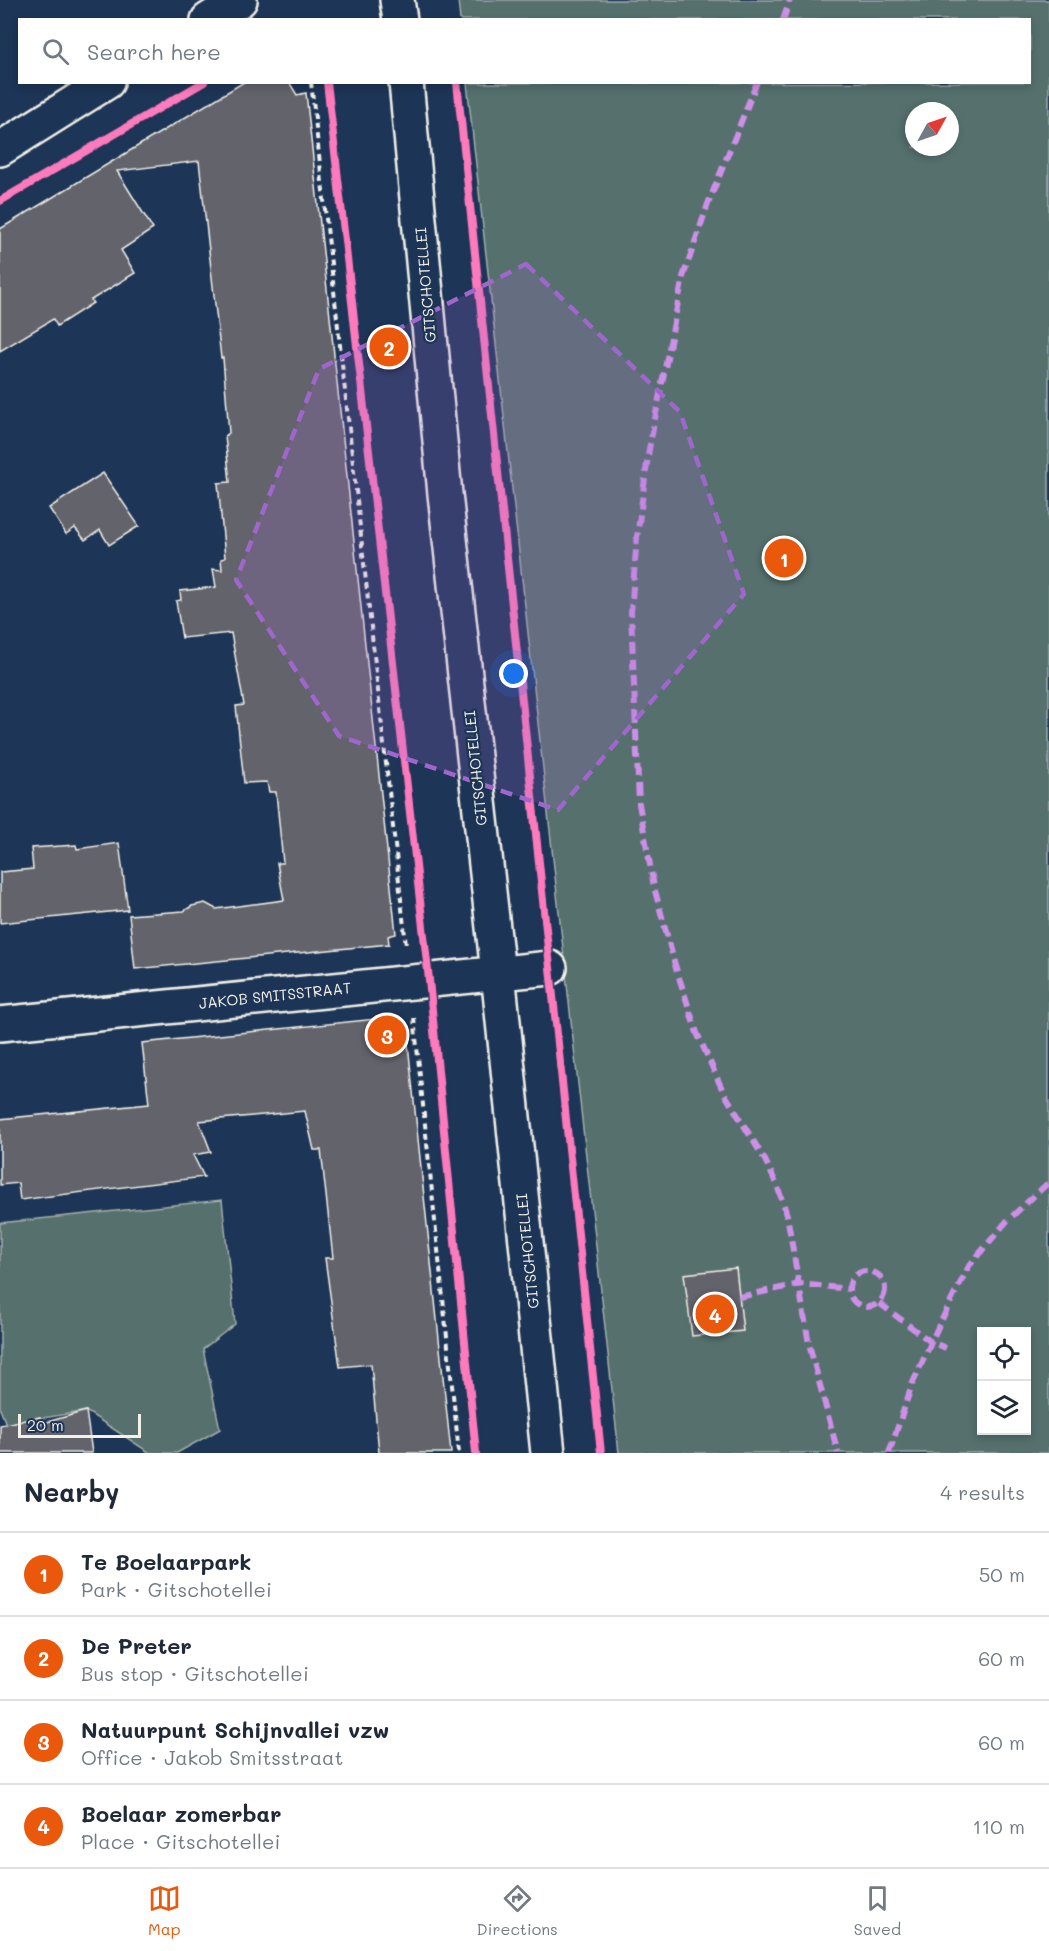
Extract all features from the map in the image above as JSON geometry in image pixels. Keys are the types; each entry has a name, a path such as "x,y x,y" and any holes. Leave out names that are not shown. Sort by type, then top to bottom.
{"street":[{"path":"211,18 240,0"},
{"path":"397,0 400,18"},
{"path":"0,149 104,84"},
{"name":"GITSCHOTELLEI","path":"406,84 446,505 548,1453"},
{"name":"JAKOB SMITSSTRAAT","path":"0,1024 550,968"}],"path":[{"path":"311,84 410,981 459,1453"},
{"path":"334,146 336,168"},
{"path":"335,156 345,156"},
{"path":"351,294 356,305 354,317"}],"highlighted area":[{"path":"526,264 680,412 744,594 558,810 339,736 236,580 319,369"}],"green space":[{"path":"458,0 1049,0 1049,1453 619,1453 467,84 1031,84 1031,18 460,18"},
{"path":"222,1200 235,1324 203,1349 220,1429 177,1453 150,1453 86,1411 6,1424 0,1409 0,1223"}],"building":[{"path":"241,84 290,84 297,95 306,93 396,934 388,936 389,944 135,969 129,915 184,911 192,906 205,903 216,909 284,900 277,863 283,863 276,792 269,792 267,782 244,783 236,706 244,705 231,633 182,638 176,601 181,600 180,591 216,587 213,569 222,570 221,559 225,558 218,483 230,482 225,436 229,433 223,358 221,358 199,161 117,171 153,229 121,250 135,273 91,300 93,303 57,326 53,319 0,351 0,229"},
{"path":"103,473 139,526 109,545 100,530 85,540 75,528 66,534 49,508"},
{"path":"119,843 128,910 0,923 0,872 33,869 31,848 76,845 77,849"},
{"path":"396,1017 397,1025 406,1025 451,1453 379,1453 371,1364 340,1367 325,1258 333,1258 321,1150 314,1150 305,1111 199,1121 211,1152 193,1155 204,1177 20,1200 18,1183 0,1185 0,1119 149,1104 142,1043"},
{"path":"736,1268 743,1331 692,1336 684,1274"},
{"path":"86,1411 92,1453 0,1453 0,1425 40,1417 40,1424"}],"marked path":[{"path":"784,18 790,0"},
{"path":"756,84 708,204 683,277 649,449 637,537 631,612 639,804 654,887 675,965 697,1033 723,1091 765,1160 777,1185 787,1215 809,1344 838,1453"},
{"path":"889,1453 912,1385 969,1266 1007,1221 1049,1182"},
{"path":"867,1271 879,1277 885,1289 879,1301 867,1307 855,1301 849,1289 855,1277 867,1271"},
{"path":"739,1297 800,1284 849,1289"},
{"path":"879,1303 931,1342 946,1348"}],"cycle path":[{"path":"0,201 201,84"},
{"path":"327,84 429,980 476,1453"},
{"path":"457,84 601,1453"}],"place":[{"name":"De Preter","path":"389,347"},
{"name":"Te Boelaarpark","path":"784,558"},
{"name":"Natuurpunt Schijnvallei vzw","path":"387,1035"},
{"name":"Boelaar zomerbar","path":"715,1314"}]}
